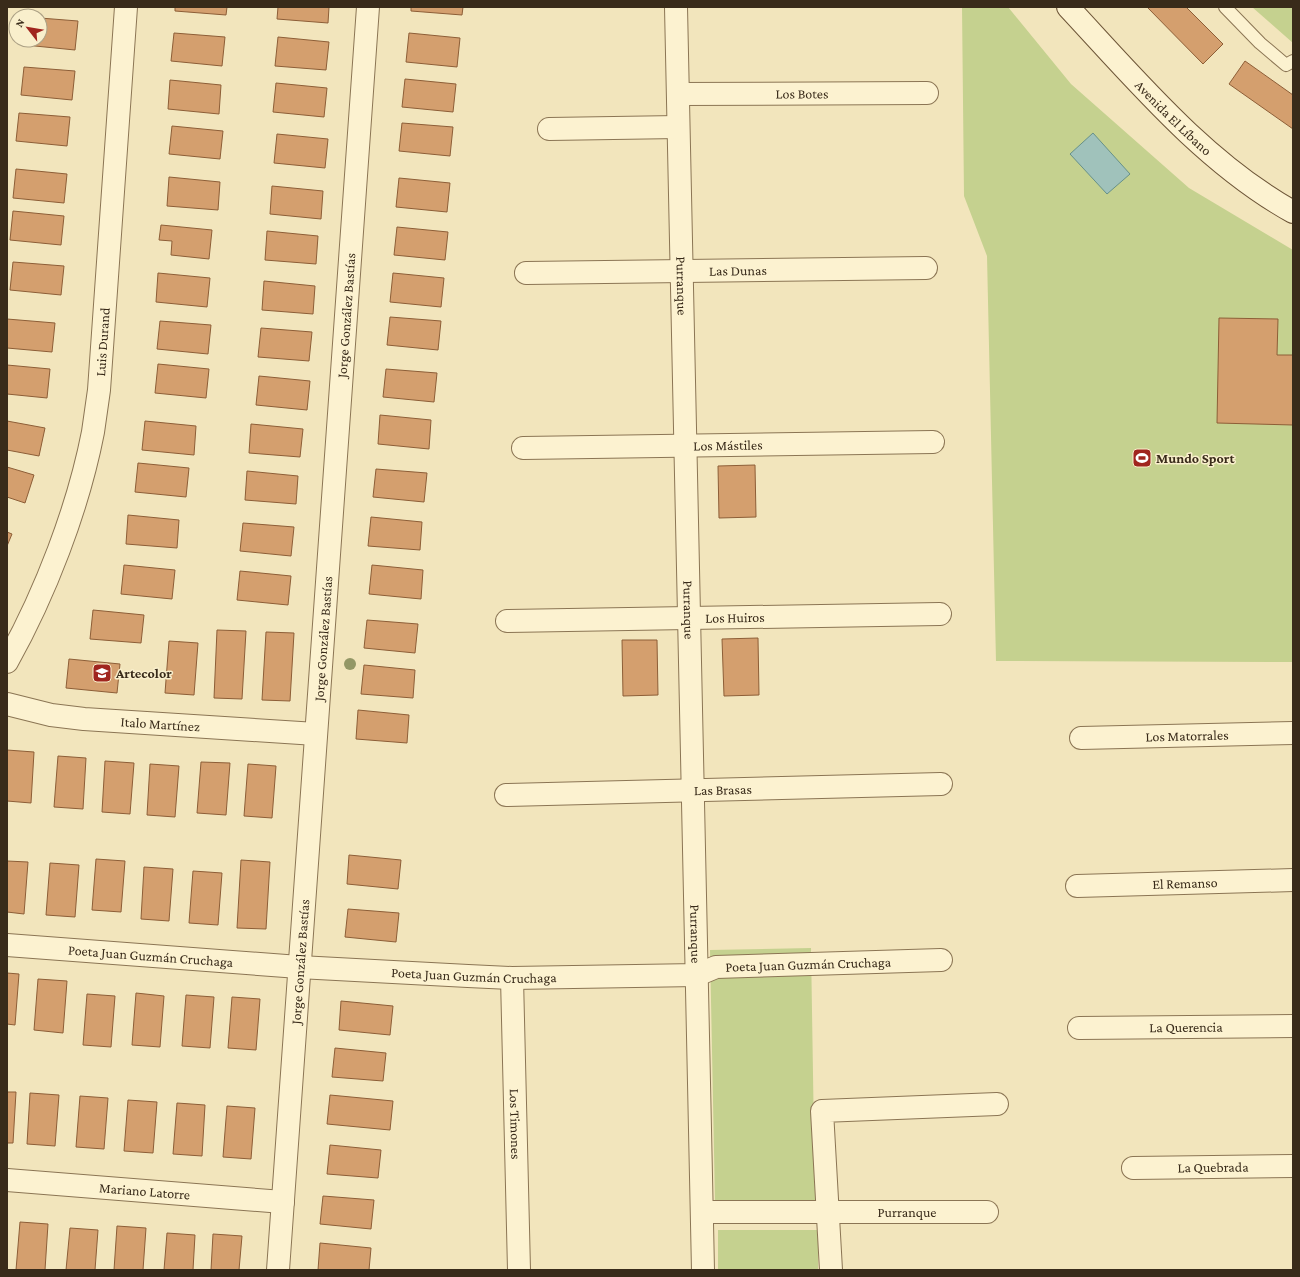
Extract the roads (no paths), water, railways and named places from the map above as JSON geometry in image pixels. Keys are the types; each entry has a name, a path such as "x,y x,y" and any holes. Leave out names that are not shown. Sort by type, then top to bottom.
{"street":[{"name":"Luis Durand","path":"7,662 36,605 54,562 77,496 93,432 99,390 126,7"},
{"name":"Jorge González Bastías","path":"278,1270 368,7"},
{"name":"Purranque","path":"676,7 703,1270"},
{"name":"Avenida El Líbano","path":"1068,7 1176,122 1211,153 1248,182 1293,212"},
{"name":"Los Botes","path":"678,94 926,93"},
{"path":"549,129 678,127"},
{"name":"Las Dunas","path":"526,273 926,268"},
{"name":"Los Mástiles","path":"522,448 933,442"},
{"name":"Los Huiros","path":"507,621 940,614"},
{"name":"Italo Martínez","path":"7,704 51,715 84,719 316,734"},
{"name":"Los Matorrales","path":"1082,738 1293,733"},
{"name":"Las Brasas","path":"506,795 941,784"},
{"name":"El Remanso","path":"1077,886 1293,880"},
{"name":"Poeta Juan Guzmán Cruchaga","path":"7,945 299,967 512,978 697,975 716,967 941,960"},
{"name":"Los Timones","path":"512,978 519,1270"},
{"name":"La Querencia","path":"1079,1028 1293,1026"},
{"path":"831,1270 822,1111 997,1104"},
{"name":"La Quebrada","path":"1133,1168 1293,1166"},
{"name":"Mariano Latorre","path":"7,1180 283,1202"},
{"name":"Purranque","path":"702,1212 987,1212"}],"lane":[{"path":"1226,7 1260,43 1286,65 1293,61"}],"water":[{"path":"1093,133 1130,174 1107,194 1070,154"}],"place":[{"name":"Mundo Sport","path":"1142,458"},
{"name":"Artecolor","path":"102,673"}]}
